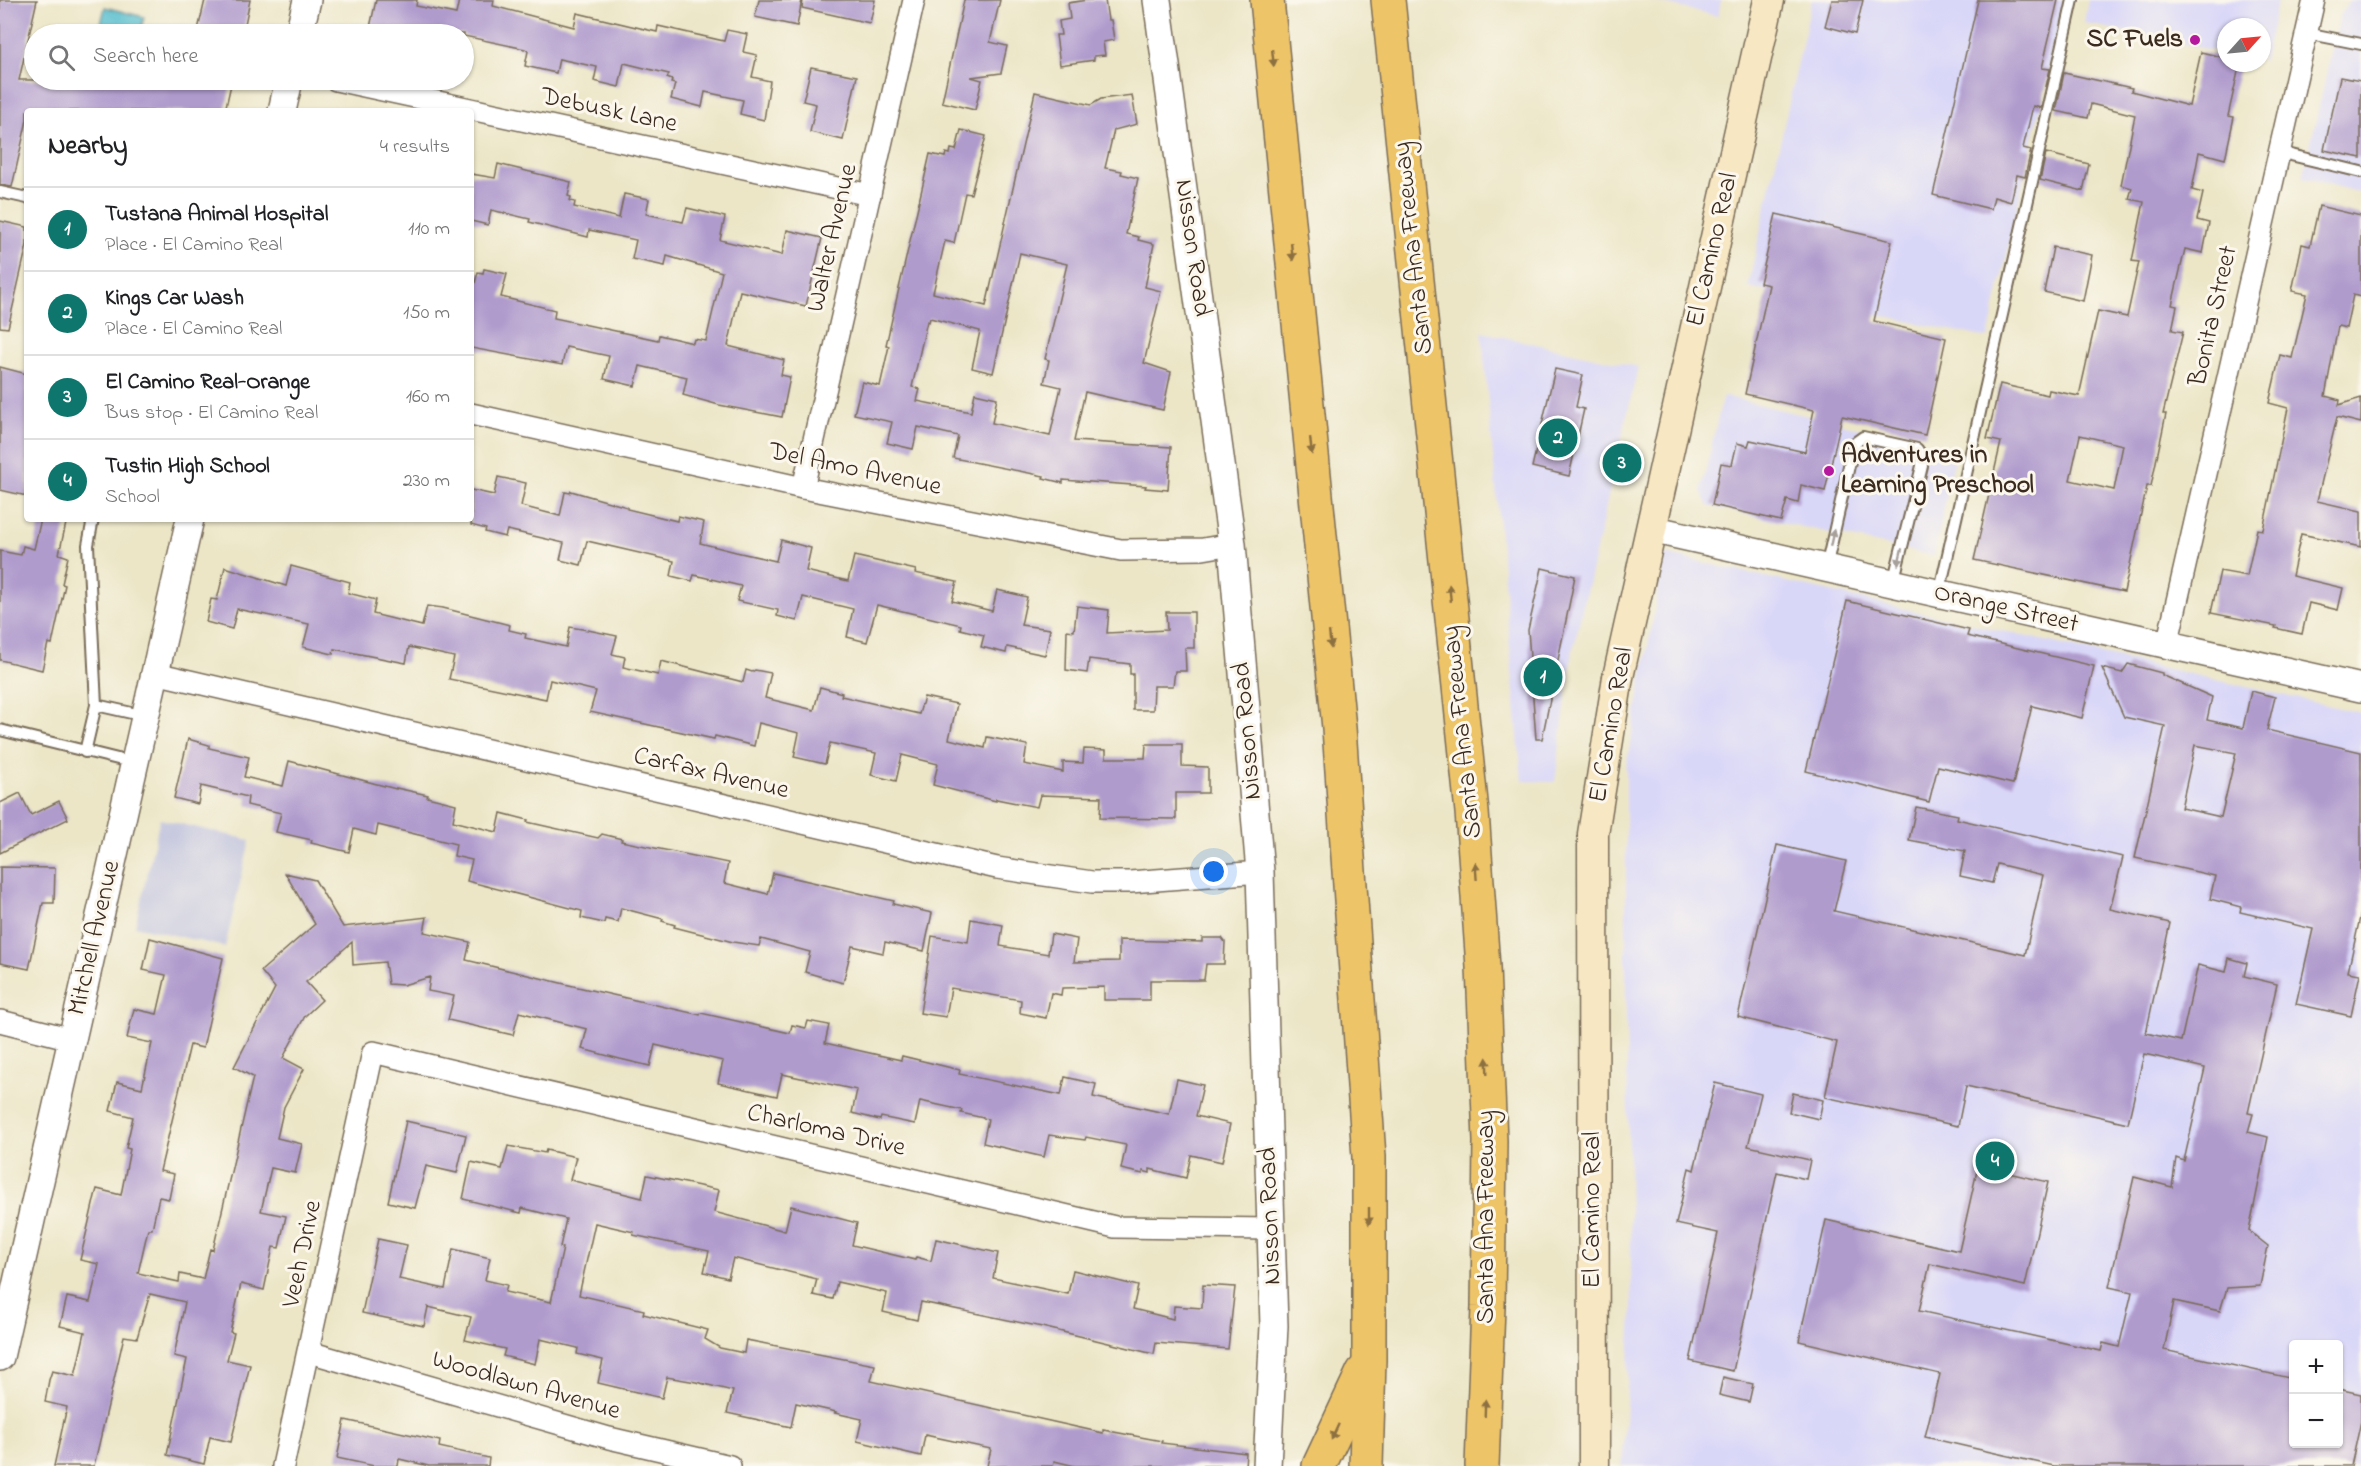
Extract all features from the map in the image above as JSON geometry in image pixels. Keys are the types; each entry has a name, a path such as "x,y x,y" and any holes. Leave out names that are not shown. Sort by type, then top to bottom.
{"highway":[{"path":"1267,0 1339,728 1369,1157 1369,1360 1366,1466"},
{"name":"Santa Ana Freeway","path":"1388,0 1472,812 1482,955 1490,1141 1488,1307 1482,1466"},
{"path":"1319,1466 1369,1360"}],"main road":[{"name":"El Camino Real","path":"1594,1466 1593,834 1618,677 1769,0"}],"street":[{"path":"301,24 307,0"},
{"name":"Walter Avenue","path":"803,488 914,0"},
{"name":"Nisson Road","path":"1157,0 1232,544 1260,872 1274,1326 1267,1466"},
{"name":"Bonita Street","path":"2167,645 2314,0"},
{"path":"283,108 287,90"},
{"name":"Debusk Lane","path":"382,90 466,108"},
{"name":"Debusk Lane","path":"474,110 870,195"},
{"name":"Del Amo Avenue","path":"474,415 803,488 1121,550 1203,549 1232,544"},
{"name":"Mitchell Avenue","path":"0,1357 188,522"},
{"name":"Orange Street","path":"1651,529 2361,688"},
{"name":"Carfax Avenue","path":"154,673 997,868 1092,882 1130,882 1260,872"},
{"path":"0,1021 72,1039"},
{"name":"Charloma Drive","path":"373,1052 1115,1227 1271,1229"},
{"name":"Veeh Drive","path":"283,1466 373,1052"},
{"name":"Woodlawn Avenue","path":"309,1352 609,1438 730,1466"}],"lane":[{"path":"1939,594 2073,0"},
{"path":"2306,33 2361,45"},
{"path":"2279,152 2361,172"},
{"path":"0,192 24,197"},
{"path":"1826,568 1856,442 1863,437 1917,449 1921,454 1922,466 1893,583"},
{"path":"85,752 96,705 88,545 92,522"},
{"path":"96,705 145,716"},
{"path":"0,730 134,763"}],"shaded area":[{"path":"1647,0 1721,0 1718,16"},
{"path":"1812,0 2064,0 1988,338 1748,287"},
{"name":"SC Fuels","path":"2088,0 2278,0 2271,30 2271,18 2217,18 2217,51 2084,23"},
{"path":"2349,0 2361,0 2361,193 2303,177 2340,15"},
{"path":"1482,332 1638,367 1572,654 1555,782 1522,781"},
{"name":"Adventures in Learning Preschool","path":"1723,396 1956,451 1934,556 1709,506 1701,491"},
{"path":"1665,554 2361,713 2361,1466 1622,1466 1632,1314 1626,1009 1626,767"},
{"path":"160,819 250,840 225,947 135,926"}],"water":[{"path":"105,7 144,17 142,24 101,24"}],"building":[{"path":"0,0 37,0 32,24 24,24 24,58 19,80 24,80 24,90 230,90 226,108 24,108 24,133 12,187 0,185"},
{"path":"205,0 250,0 245,24 199,24"},
{"path":"376,0 417,0 416,6 456,14 459,0 494,0 493,6 574,27 577,13 657,32 658,26 724,41 727,30 747,34 743,52 757,55 752,77 770,81 764,120 740,114 743,100 705,92 702,107 671,99 675,84 667,78 669,74 624,63 619,87 594,81 597,67 559,59 556,73 525,66 528,51 474,38 474,24 371,24"},
{"path":"759,0 802,0 797,26 755,17"},
{"path":"803,0 875,0 870,23 802,8"},
{"path":"964,0 1000,0 990,42 1007,46 1001,73 971,77 982,80 975,110 942,102"},
{"path":"1105,0 1114,40 1103,42 1105,55 1094,56 1094,60 1060,65 1056,35 1061,35 1059,21 1070,19 1068,3"},
{"path":"1832,0 1863,0 1855,34 1825,26"},
{"path":"1978,0 2058,0 2042,68 2050,69 2041,108 2033,106 2023,148 2031,150 2025,177 2017,175 2011,202 1994,197 1991,209 1933,195"},
{"path":"2201,52 2217,56 2217,72 2238,72 2228,116 2234,117 2225,159 2199,152 2192,190 2203,193 2197,220 2209,223 2203,253 2185,249 2172,305 2177,306 2172,330 2183,332 2163,414 2166,414 2151,486 2147,486 2124,592 1974,560 2001,442 1987,439 2000,384 2048,395 2049,390 2079,396 2098,311 2127,317 2139,262 2132,261 2144,202 2129,199 2132,188 2121,185 2135,115 2091,104 2088,118 2056,111 2064,73 2132,88 2131,91 2189,106","holes":["2080,435 2123,445 2114,490 2070,480"]},
{"path":"811,67 857,76 843,140 810,132 816,104 803,101"},
{"path":"2340,77 2361,81 2361,158 2324,150"},
{"path":"1035,92 1091,105 1101,99 1132,95 1137,124 1114,130 1105,168 1122,171 1121,174 1138,178 1126,234 1154,244 1145,287 1161,291 1144,363 1171,372 1163,410 1085,392 1074,441 1171,447 1168,490 1145,488 1146,486 1063,480 1063,483 1043,478 1044,476 953,458 958,436 918,427 913,449 887,443 892,422 854,414 862,382 880,386 889,346 886,345 930,154 945,157 946,153 950,154 951,149 956,150 961,130 986,136 971,194 965,193 954,243 945,241 933,293 986,306","holes":["1020,253 1067,264 1045,359 1049,360 1044,383 1061,387 1050,436 992,423 997,398 975,393 971,412 917,401 920,389 912,387 927,321 929,322 930,318 980,331 972,368 993,373"]},
{"path":"2046,153 2089,164 2083,191 2040,180"},
{"path":"498,164 571,182 568,196 571,197 570,201 575,202 574,207 619,218 624,194 649,199 646,214 683,222 687,208 725,217 720,240 782,255 787,230 822,238 806,306 740,291 728,346 784,360 781,375 790,377 782,417 719,405 683,395 687,377 640,366 635,386 604,379 609,356 566,347 562,365 474,349 474,283 478,272 483,273 484,269 507,274 501,297 555,310 554,318 658,340 659,335 693,343 694,339 706,341 722,272 667,256 665,266 632,259 636,240 589,230 588,237 491,210 488,225 474,222 474,174 495,178"},
{"path":"2319,206 2361,216 2361,297 2353,295 2346,328 2338,326 2325,396 2340,400 2339,405 2361,398 2361,423 2337,417 2317,501 2361,511 2361,547 2301,534 2292,576 2343,588 2338,610 2309,603 2302,634 2275,628 2276,626 2211,613 2220,571 2247,576 2257,529 2263,530 2288,408 2269,403 2280,355 2292,358 2307,294 2292,291 2302,244 2310,246"},
{"path":"1776,214 1892,241 1874,321 1946,338 1925,435 1842,416 1825,491 1801,485 1798,503 1787,500 1781,521 1712,505 1721,463 1732,465 1737,443 1748,446 1750,440 1805,452 1814,410 1745,394 1769,285 1760,283"},
{"path":"0,221 24,226 24,258 8,328 0,327"},
{"path":"2053,247 2092,255 2083,301 2044,292"},
{"path":"0,367 24,373 24,495 0,490"},
{"path":"1555,369 1583,375 1576,407 1584,409 1569,476 1532,467"},
{"path":"498,477 526,483 521,506 560,516 565,492 570,493 571,491 627,507 627,509 677,521 678,516 704,522 700,543 776,561 781,540 811,548 806,571 848,581 854,556 916,570 915,573 957,582 952,601 992,611 997,590 1027,597 1021,625 1050,629 1045,655 1007,647 1006,653 981,647 984,635 960,629 961,625 877,605 867,642 847,637 853,609 803,597 797,621 777,616 778,610 737,601 741,586 694,575 692,581 671,576 674,561 587,541 581,565 560,560 564,543 507,530 505,537 485,532 486,529 471,525 471,522 474,522 474,491 494,495"},
{"path":"40,522 66,522 59,554 68,557 62,584 65,585 52,644 48,643 42,670 0,660 0,551 21,555 23,546 34,549"},
{"path":"291,566 350,582 348,593 376,600 373,614 422,626 427,606 443,608 510,625 509,630 526,634 525,638 566,647 570,627 617,636 612,654 625,657 623,667 658,675 661,661 743,682 746,670 771,673 765,698 814,710 820,687 842,693 841,696 919,714 924,697 957,704 949,739 985,748 987,737 1027,745 1024,764 1063,772 1063,762 1083,763 1084,749 1106,750 1106,758 1145,758 1146,744 1182,744 1182,766 1208,767 1208,793 1176,793 1176,819 1100,818 1101,797 1040,795 1037,807 996,799 996,801 933,785 938,764 902,755 896,781 871,775 876,753 830,743 825,764 794,757 799,733 759,723 754,746 715,736 714,739 590,712 596,691 550,680 546,699 449,679 454,657 409,647 406,663 334,649 333,654 303,647 309,624 237,609 232,629 206,622 211,599 217,600 225,567 286,586"},
{"path":"1542,568 1575,576 1542,739 1536,739 1528,630"},
{"path":"1847,601 1969,630 1967,636 2094,666 2082,718 2032,706 2013,784 1938,766 1929,802 1806,771"},
{"path":"1077,606 1109,610 1107,633 1167,630 1166,612 1194,612 1194,648 1185,648 1186,671 1175,671 1173,686 1154,686 1153,710 1133,710 1133,674 1130,674 1130,664 1089,659 1087,673 1066,670 1067,630 1074,631"},
{"path":"2128,664 2162,673 2162,675 2212,697 2207,720 2243,728 2251,691 2275,697 2267,730 2361,752 2361,913 2348,972 2360,974 2351,1016 2296,1004 2313,929 2240,912 2241,907 2210,899 2215,876 2135,858 2165,726 2124,717 2102,668 2122,673","holes":["2195,745 2236,753 2221,817 2181,808"]},
{"path":"188,739 209,745 209,748 249,757 244,777 283,786 289,761 456,804 453,821 497,832 501,813 528,820 527,822 598,838 602,834 622,839 621,841 728,863 724,883 768,894 773,873 894,901 893,904 932,913 924,951 885,942 883,953 852,946 843,983 805,972 810,952 761,939 759,946 733,942 674,927 675,925 662,921 663,919 621,908 618,922 605,919 604,923 581,918 582,911 467,881 472,860 454,856 456,844 378,825 376,835 354,829 349,852 311,843 312,840 276,832 281,813 247,805 248,797 201,786 198,804 174,798"},
{"path":"20,793 31,815 59,801 68,819 0,853 0,803"},
{"path":"1916,807 1958,815 1957,819 2123,857 2110,909 2170,923 2146,1033 2181,1041 2198,965 2226,972 2229,958 2247,963 2244,976 2277,984 2248,1113 2253,1114 2248,1132 2268,1137 2249,1231 2268,1246 2260,1286 2227,1288 2220,1311 2174,1301 2164,1350 2289,1378 2289,1448 2343,1448 2343,1390 2361,1394 2361,1421 2351,1466 2054,1466 1977,1449 1925,1437 1940,1374 1799,1341 1826,1220 1959,1251 1978,1166 2048,1182 2025,1286 1930,1264 1919,1311 2101,1351 2103,1343 2119,1347 2132,1292 2109,1287 2134,1177 2172,1187 2176,1158 2184,1161 2205,1068 2144,1054 2128,1123 1966,1086 1958,1126 1825,1097 1837,1042 1738,1017 1777,845 1846,861 1834,911 2025,955 2043,875 1997,864 1992,883 1960,876 1965,851 1909,840"},
{"path":"0,867 55,868 54,903 43,903 29,969 0,963"},
{"path":"285,873 315,880 343,927 427,917 424,932 470,942 466,960 569,985 790,1033 792,1025 806,1028 808,1021 829,1025 825,1043 901,1060 902,1056 960,1070 959,1074 1061,1095 1065,1077 1096,1084 1093,1097 1169,1114 1177,1079 1203,1085 1196,1116 1230,1124 1222,1162 1191,1155 1186,1178 1150,1169 1150,1173 1143,1171 1143,1174 1121,1169 1126,1145 1086,1137 1085,1140 1049,1135 1044,1157 983,1143 988,1119 961,1113 962,1110 920,1101 915,1124 881,1117 880,1120 852,1113 857,1090 782,1074 777,1096 718,1083 723,1061 655,1045 650,1066 620,1059 582,1049 587,1029 519,1012 513,1035 448,1020 454,996 428,991 430,977 403,985 388,984 385,962 353,965 352,942 306,982 322,1000 305,1016 283,1058 304,1069 284,1107 277,1138 302,1144 295,1173 271,1168 261,1211 286,1216 279,1248 273,1247 264,1290 241,1284 230,1332 234,1333 227,1360 250,1365 231,1442 210,1437 204,1464 167,1455 187,1359 174,1356 185,1302 150,1294 137,1338 124,1336 94,1466 54,1466 67,1407 45,1402 49,1380 52,1371 75,1376 85,1332 60,1326 67,1297 90,1302 99,1264 80,1260 95,1196 97,1189 121,1195 130,1149 126,1148 133,1117 110,1111 117,1082 142,1088 152,1043 127,1038 134,1009 157,1014 166,975 143,970 150,938 223,958 203,1048 190,1045 160,1171 174,1174 169,1199 159,1197 152,1229 148,1229 138,1273 179,1282 180,1274 203,1279 210,1249 213,1250 253,1077 234,1067 275,988 261,971 315,924"},
{"path":"971,919 1003,925 1000,946 1048,954 1051,934 1077,939 1074,962 1119,961 1119,940 1202,942 1202,938 1222,938 1225,942 1224,964 1206,964 1204,980 1150,980 1150,1000 1104,1000 1104,987 1062,988 1061,995 1051,993 1046,1018 1020,1013 1021,1000 951,988 946,1017 920,1013 932,936 968,942"},
{"path":"1715,1083 1761,1094 1748,1146 1810,1160 1806,1179 1777,1172 1733,1371 1690,1361 1718,1233 1676,1224 1689,1168 1694,1170"},
{"path":"1793,1093 1823,1100 1819,1119 1789,1112"},
{"path":"406,1121 466,1135 457,1173 426,1166 415,1208 388,1202"},
{"path":"508,1146 545,1153 546,1150 576,1157 570,1180 642,1198 647,1175 719,1190 714,1212 785,1231 791,1206 857,1223 852,1245 915,1260 916,1257 931,1261 936,1239 998,1253 993,1278 1068,1294 1073,1270 1138,1286 1133,1309 1173,1319 1174,1306 1202,1308 1203,1285 1235,1287 1228,1349 1156,1343 1154,1354 1042,1327 921,1302 917,1320 883,1312 887,1293 837,1282 833,1299 813,1295 817,1279 733,1258 728,1278 704,1272 709,1251 633,1235 634,1232 595,1223 579,1295 644,1310 643,1314 708,1330 705,1339 720,1348 744,1353 746,1340 875,1365 871,1381 1103,1433 1103,1430 1162,1441 1161,1443 1246,1453 1245,1466 1075,1466 1054,1461 1053,1466 987,1466 991,1449 925,1435 921,1456 857,1441 862,1419 836,1412 796,1403 791,1427 727,1413 733,1391 696,1382 667,1377 662,1398 598,1383 603,1360 577,1354 578,1348 540,1339 535,1364 503,1356 505,1349 465,1340 471,1317 428,1307 424,1326 362,1313 378,1239 407,1245 399,1279 445,1289 453,1249 490,1258 485,1280 507,1285 505,1292 551,1302 563,1248 560,1247 566,1219 522,1208 521,1213 463,1199 471,1162 502,1169"},
{"path":"1723,1377 1753,1384 1749,1402 1719,1395"},
{"path":"345,1420 440,1441 439,1447 489,1458 488,1466 429,1466 399,1459 398,1466 374,1466 337,1458"}],"place":[{"name":"SC Fuels","path":"2195,40"},
{"name":"Kings Car Wash","path":"1558,438"},
{"name":"El Camino Real-Orange","path":"1622,463"},
{"name":"Adventures in Learning Preschool","path":"1829,471"},
{"name":"Tustana Animal Hospital","path":"1543,677"},
{"name":"Tustin High School","path":"1995,1161"}]}
